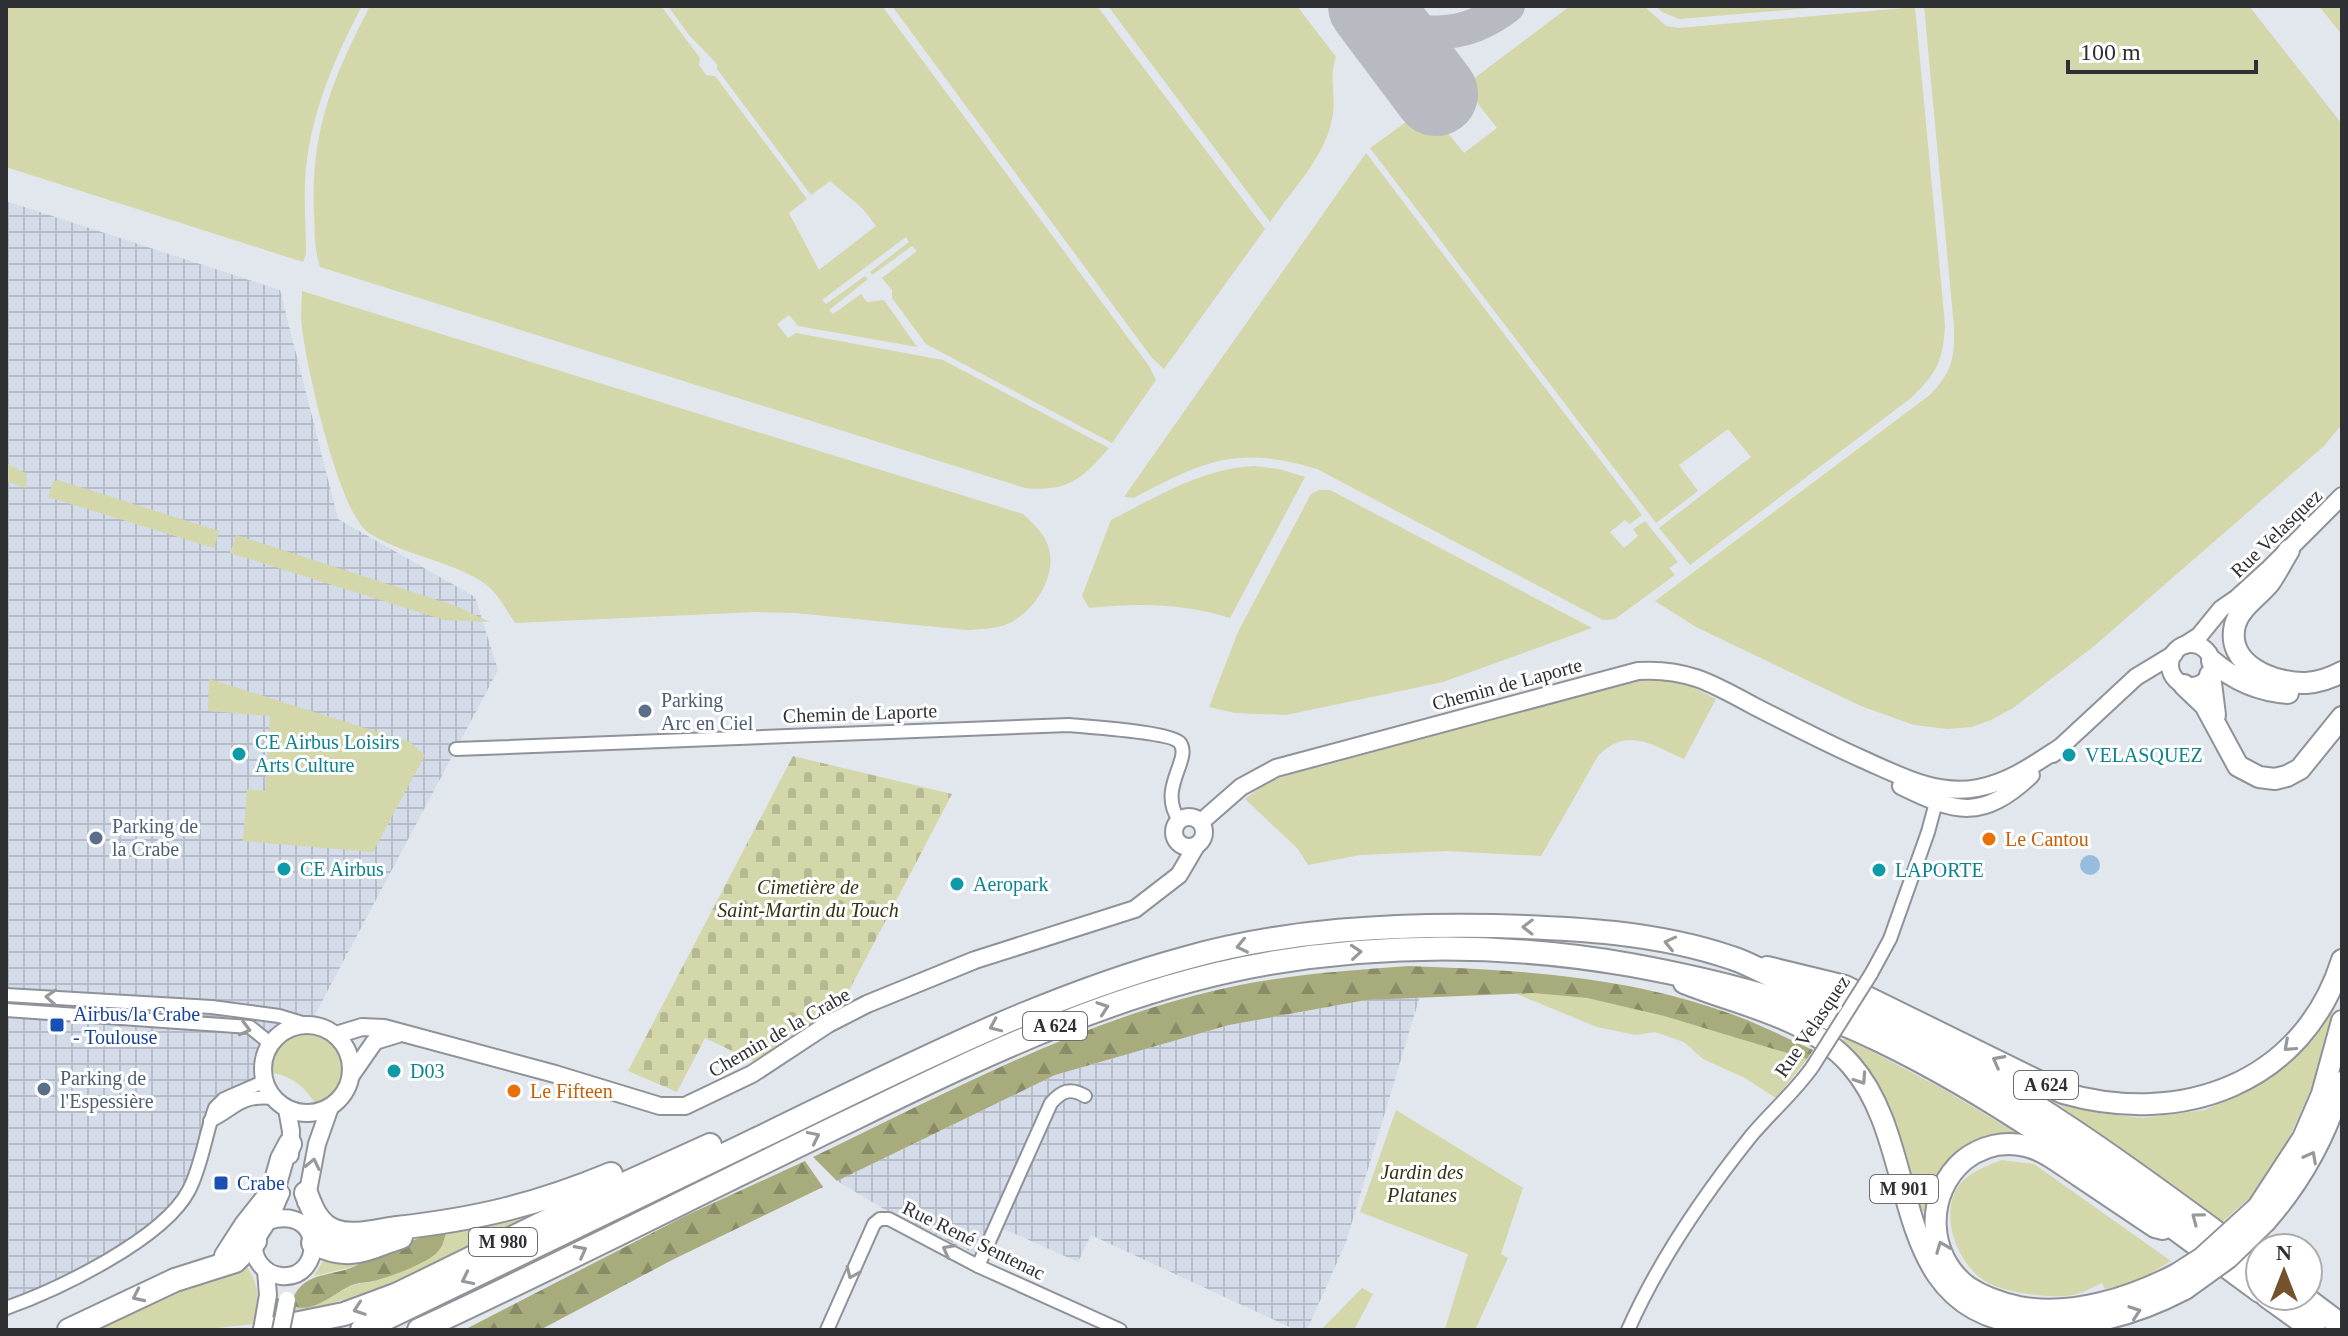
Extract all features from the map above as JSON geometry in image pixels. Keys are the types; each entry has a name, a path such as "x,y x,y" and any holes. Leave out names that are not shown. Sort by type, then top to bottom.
{"highway":[{"path":"2289,550 2270,581 2236,621 2236,649 2246,664 2270,677 2289,682 2321,681 2342,672"},
{"path":"2211,664 2233,677 2271,691 2302,693 2326,690 2342,683"},
{"path":"2211,664 2216,723"},
{"path":"2181,683 2205,705 2238,766 2259,777 2275,779 2300,769 2342,717"},
{"name":"A 624","path":"362,1330 996,1026 1111,981 1191,957 1304,935 1435,925 1606,931 1845,986 2063,1093 2123,1105 2189,1101 2246,1080 2303,1033 2334,984 2342,960"},
{"name":"A 624","path":"419,1330 943,1075 1051,1027 1158,990 1267,964 1343,953 1416,948 1537,952 1718,981 1776,998 1878,1039 2009,1111 2244,1279"},
{"name":"A 624","path":"1733,958 1785,982 1875,1016 1943,1051 2094,1146 2244,1253"},
{"name":"M 901","path":"1646,968 1765,1011 1814,1033 1845,1058 1867,1087 1885,1125 1919,1243 1943,1285 1961,1302 1990,1317 2018,1323 2074,1326 2128,1315 2181,1281 2202,1258 2289,1194 2327,1127 2342,1082"},
{"name":"M 901","path":"2262,1214 2303,1138 2322,1094 2342,1021"},
{"name":"M 980","path":"263,1330 344,1314 398,1294 604,1193 734,1134 832,1091 890,1075"},
{"path":"309,1235 335,1253 346,1254 448,1223 533,1204 614,1173 734,1134"},
{"path":"210,1268 229,1254 246,1225 273,1191 282,1159 290,1144"},
{"name":"M 901","path":"2181,1281 2060,1309 2022,1308 1993,1300 1966,1286 1948,1264 1934,1226 1941,1188 1951,1171 1975,1151 1994,1145 2026,1146 2042,1151 2155,1227 2186,1237"},
{"path":"306,1193 317,1217 327,1227 339,1232 448,1223"},
{"path":"69,1330 175,1280 235,1261 255,1241"},
{"path":"2289,1312 2314,1330"},
{"path":"2323,1312 2342,1326"}],"street":[{"name":"Rue Velasquez","path":"1628,1330 1686,1224 1754,1133 1813,1066 1871,974 1890,939 1938,796 2018,775 2059,748 2136,677 2199,636 2221,609 2289,550 2342,496"},
{"name":"Rue Velasquez","path":"2112,700 2143,682 2201,684 2211,664 2216,631 2237,598"},
{"path":"2181,683 2171,669 2179,650 2197,645 2211,664"},
{"name":"Chemin de Laporte","path":"1201,822 1241,787 1276,768 1638,671 1675,671 1700,678 1830,745 1861,767 1938,796"},
{"name":"Chemin de Laporte","path":"456,749 1069,725 1117,730 1170,737 1181,744 1184,752 1170,792 1172,810 1179,820 1174,829 1178,843"},
{"path":"1167,885 1179,861 1178,843 1187,847 1196,846 1203,837 1201,822 1190,817 1179,820"},
{"name":"Chemin de la Crabe","path":"336,1035 362,1027 384,1028 660,1106 685,1106 752,1074 828,1024 867,1004 975,960 1119,916 1151,898 1179,875 1196,846"},
{"path":"6,995 212,1007 279,1016 336,1035 348,1053 351,1075"},
{"path":"6,1010 250,1027 271,1044"},
{"path":"309,1025 284,1032 271,1044 264,1062 265,1081 280,1103 290,1144 285,1183 268,1221 257,1233 256,1257 266,1270 281,1276 293,1274 309,1262 306,1193 317,1144 330,1107 344,1093 351,1075 375,1041 399,1033"},
{"path":"6,1308 81,1274 148,1234 178,1210 194,1179 215,1108 224,1099 265,1081"},
{"path":"978,1266 1051,1103 1060,1093 1068,1090 1085,1096"},
{"path":"210,1121 247,1099 280,1103 311,1113 330,1107"},
{"path":"268,1221 290,1218 309,1235"},
{"name":"Rue René Sentenac","path":"827,1330 874,1224 880,1219 889,1219 978,1266 1120,1330"},
{"path":"263,1330 266,1270"},
{"path":"281,1330 293,1274"}],"shaded area":[{"path":"6,201 280,290 338,519 475,597 498,670 311,1022 291,1024 268,1040 255,1080 210,1121 190,1188 138,1241 6,1318"},
{"path":"1420,996 1346,1242 1307,1330 1296,1330 1091,1235 1078,1262 1004,1229 989,1261 882,1208 837,1181 1055,1075 1229,1025 1365,1000"}],"green space":[{"path":"6,6 362,6 334,64 313,125 305,179 306,254 303,262 6,167"},
{"path":"370,6 661,6 700,58 699,65 706,75 715,76 807,199 789,213 819,270 876,226 863,209 830,181 811,195 717,69 717,64 689,35 668,6 882,6 1149,366 1156,380 1112,443 926,344 892,298 892,290 882,278 917,251 912,246 872,275 870,272 909,242 906,237 822,300 826,304 865,276 868,279 829,310 833,314 861,294 867,302 884,300 917,347 798,326 789,315 777,324 788,338 796,333 943,360 1109,448 1091,468 1073,481 1052,488 1025,488 320,267 314,212 316,154 335,81"},
{"path":"892,6 1097,6 1265,229 1164,369 1152,358"},
{"path":"1108,6 1297,6 1336,57 1333,111 1328,133 1307,173 1270,222"},
{"path":"1570,6 1644,6 1666,26 1679,28 1915,7 1945,325 1937,366 1911,398 1690,565 1659,528 1751,457 1728,429 1679,465 1698,491 1656,523 1370,148 1427,107 1464,153 1497,128 1464,86"},
{"path":"1656,6 1833,6 1679,19"},
{"path":"1924,6 2249,6 2342,124 2342,424 2324,446 2093,647 2013,708 1972,727 1948,729 1914,725 1861,706 1696,627 1655,601 1931,394 1948,371 1953,356 1954,327"},
{"path":"2319,6 2342,6 2342,35"},
{"path":"1366,153 1642,515 1630,524 1625,520 1610,532 1624,548 1638,536 1633,529 1645,521 1678,562 1669,568 1675,575 1615,619 1603,620 1317,469 1289,462 1265,458 1222,461 1181,474 1134,498 1124,497"},
{"path":"302,291 1023,514 1047,543 1050,567 1047,580 1042,592 1016,620 982,629 755,612 515,623 496,595 481,581 382,540 369,533 358,520 346,498 317,404 302,327"},
{"path":"6,463 27,474 26,488 6,481"},
{"path":"1255,466 1305,477 1230,618 1195,609 1160,606 1089,608 1082,596 1111,520 1198,478"},
{"path":"58,480 219,531 214,548 48,497 53,482"},
{"path":"1330,490 1592,628 1443,682 1286,715 1235,713 1209,707 1238,632 1311,494"},
{"path":"236,535 456,606 490,622 444,620 230,553"},
{"path":"209,679 410,742 425,755 373,852 243,841 247,789 265,791 270,716 208,711"},
{"path":"1662,680 1686,684 1716,699 1684,759 1640,741 1619,742 1609,747 1598,756 1541,856 1447,851 1360,855 1308,865 1298,849 1245,799 1262,786 1282,777 1633,681"},
{"name":"Cimetière de Saint-Martin du Touch","path":"793,756 952,794 842,1004 753,1061 705,1038 677,1092 628,1071"},
{"path":"1409,966 1574,977 1655,991 1734,1015 1813,1050 1807,1059 1664,1016 1587,998 1533,993 1366,1000 1229,1025 1055,1075 837,1181 813,1157 969,1081 1129,1015 1184,998 1261,981"},
{"path":"1517,994 1587,998 1664,1016 1807,1059 1776,1098 1745,1078 1703,1059 1684,1042 1655,1032 1636,1035 1597,1027"},
{"path":"2333,1007 2311,1089 2289,1138 2255,1193 2220,1224 2054,1101 2098,1113 2143,1118 2205,1110 2264,1080 2292,1055"},
{"path":"308,1032 335,1043 345,1063 338,1085 316,1105 299,1084 271,1070 282,1044"},
{"path":"1846,1038 1943,1089 2021,1136 1998,1137 1928,1213 1917,1209 1880,1092 1842,1041"},
{"name":"Jardin des Platanes","path":"1396,1110 1523,1188 1501,1254 1508,1258 1475,1330 1445,1329 1468,1254 1360,1212"},
{"path":"2002,1160 2034,1164 2171,1261 2138,1281 2105,1289 2102,1283 2073,1295 2039,1295 1990,1284 1972,1270 1957,1246 1950,1218 1951,1204 1964,1180"},
{"path":"805,1161 823,1187 674,1259 540,1330 464,1330 685,1216"},
{"path":"548,1204 550,1211 381,1292 345,1305 342,1300 323,1306 324,1311 288,1319 291,1304 304,1308 355,1284 373,1282 447,1228"},
{"path":"447,1228 439,1250 420,1264 372,1282 355,1284 307,1308 291,1304 297,1291 315,1278 348,1269 367,1257"},
{"path":"367,1257 360,1265 314,1276 324,1259 339,1264"},
{"path":"245,1264 257,1292 254,1324 197,1330 92,1330 168,1294"},
{"path":"1362,1288 1373,1294 1355,1328 1358,1330 1321,1330"}],"water":[{"path":"2090,855 2097,858 2100,865 2097,872 2090,875 2083,872 2080,865 2083,858"}],"taxiway":[{"path":"1389,31 1452,31 1479,24 1508,6"}],"runway":[{"path":"1370,6 1436,94"}],"place":[{"name":"Parking Arc en Ciel","path":"645,711"},
{"name":"CE Airbus Loisirs Arts Culture","path":"239,754"},
{"name":"VELASQUEZ","path":"2069,755"},
{"name":"Parking de la Crabe","path":"96,838"},
{"name":"Le Cantou","path":"1989,839"},
{"name":"CE Airbus","path":"284,869"},
{"name":"LAPORTE","path":"1879,870"},
{"name":"Aeropark","path":"957,884"},
{"name":"Airbus/la Crabe - Toulouse","path":"57,1025"},
{"name":"D03","path":"394,1071"},
{"name":"Parking de l'Espessière","path":"44,1089"},
{"name":"Le Fifteen","path":"514,1091"},
{"name":"Crabe","path":"221,1183"}]}
